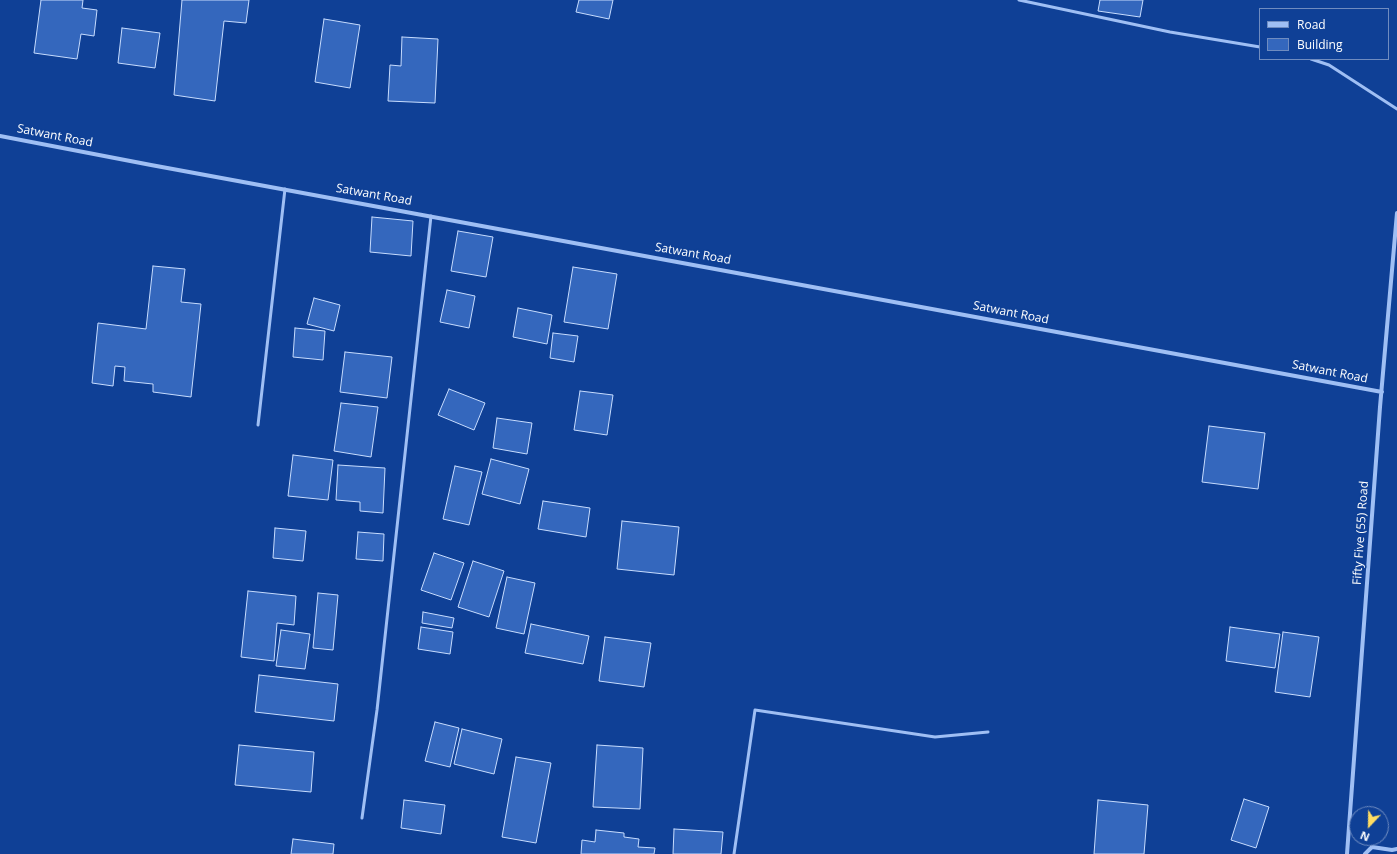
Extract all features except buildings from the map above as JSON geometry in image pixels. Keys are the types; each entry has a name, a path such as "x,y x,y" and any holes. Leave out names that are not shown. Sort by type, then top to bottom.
{"street":[{"name":"Satwant Road","path":"0,136 1382,392"},
{"name":"Fifty Five (55) Road","path":"1347,854 1397,213"},
{"path":"1365,854 1372,847 1397,850"}],"lane":[{"path":"1019,0 1170,32 1259,46"},
{"path":"1314,60 1329,65 1397,109"},
{"path":"258,425 285,189"},
{"path":"362,818 377,710 431,216"},
{"path":"734,854 755,710 935,737 988,732"}]}
